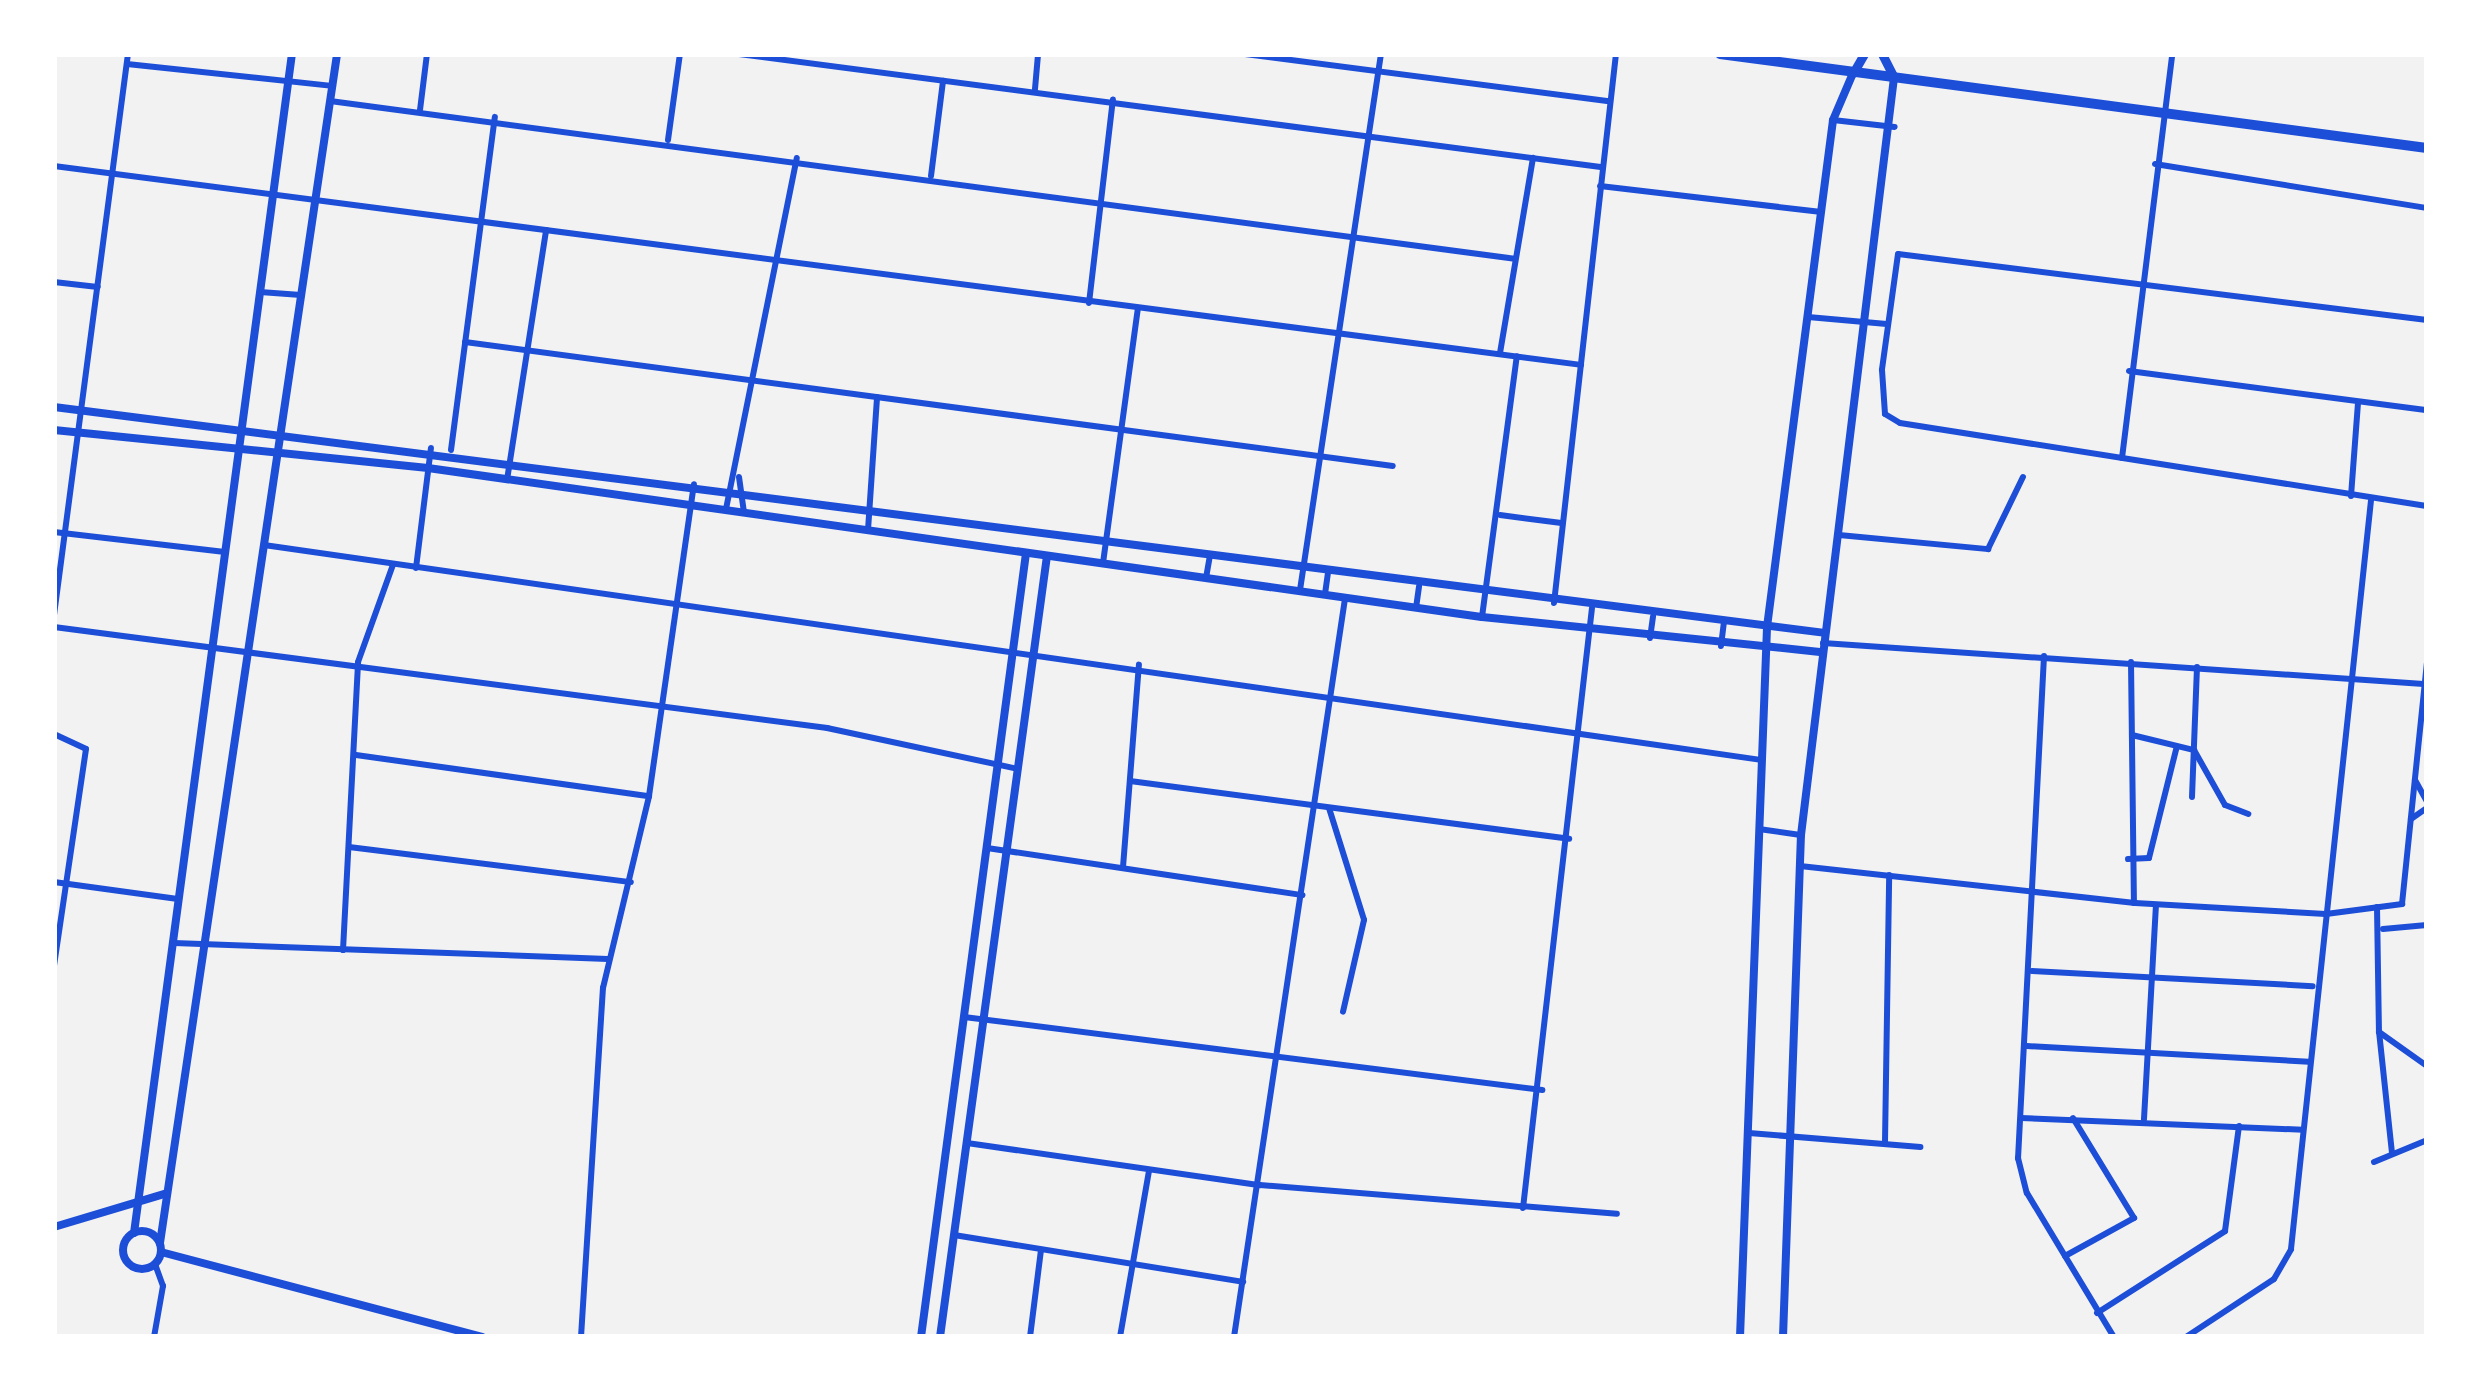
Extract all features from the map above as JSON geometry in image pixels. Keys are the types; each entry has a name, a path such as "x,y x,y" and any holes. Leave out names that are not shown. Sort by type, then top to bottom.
{"highway":[{"path":"1720,54 2427,148"}],"main road":[{"path":"1853,73 1864,54"},
{"path":"1882,54 1894,78"}],"street":[{"path":"54,615 128,54"},
{"path":"155,1264 127,1261 292,54"},
{"path":"154,1337 163,1286 155,1264 337,54"},
{"path":"420,110 427,54"},
{"path":"668,140 680,54"},
{"path":"739,54 1113,99 1369,139 1601,167"},
{"path":"1036,89 1038,54"},
{"path":"1245,54 1609,100"},
{"path":"1300,591 1382,54"},
{"path":"1554,603 1616,54"},
{"path":"2122,458 2161,112 2172,54"},
{"path":"127,64 332,86"},
{"path":"1740,1337 1767,627 1833,120 1853,73"},
{"path":"1783,1337 1801,835 1895,127 1894,78"},
{"path":"932,176 943,80"},
{"path":"1089,303 1113,99"},
{"path":"329,101 668,140 1515,259"},
{"path":"451,450 495,117"},
{"path":"1833,120 1895,127"},
{"path":"726,509 729,489 739,476 797,158"},
{"path":"1500,353 1532,158"},
{"path":"2155,164 2427,208"},
{"path":"54,166 1581,364"},
{"path":"1600,186 1821,212"},
{"path":"507,480 546,230"},
{"path":"2427,320 1898,254 1887,324 1889,418 2427,506"},
{"path":"54,282 99,287"},
{"path":"260,292 301,295"},
{"path":"1103,563 1138,309"},
{"path":"1807,316 1870,326 1887,324"},
{"path":"465,342 1393,466"},
{"path":"1482,617 1517,356"},
{"path":"2129,371 2427,410"},
{"path":"868,530 864,508 877,397"},
{"path":"2351,496 2358,402"},
{"path":"54,407 241,434 281,430 451,450 1419,586 1767,627 1823,642"},
{"path":"54,430 238,454 278,451 428,468 1416,608 1721,646 1766,649 1823,642 2426,684"},
{"path":"371,461 373,441"},
{"path":"416,568 430,448"},
{"path":"596,493 599,471"},
{"path":"739,476 746,491 744,512"},
{"path":"1839,535 1988,549 2024,477"},
{"path":"580,1337 608,959 633,883 650,796 694,484"},
{"path":"794,520 797,499"},
{"path":"2186,1337 2284,1270 2372,500"},
{"path":"1499,515 1563,523"},
{"path":"960,543 963,520"},
{"path":"54,532 225,552"},
{"path":"264,545 678,607 1139,665 1583,729 1761,760"},
{"path":"921,1337 1026,553"},
{"path":"940,1337 1047,556"},
{"path":"1206,578 1210,556"},
{"path":"344,950 358,662 393,565"},
{"path":"1325,594 1328,573"},
{"path":"1416,608 1419,586"},
{"path":"1234,1337 1346,597"},
{"path":"1523,1208 1542,1090 1592,608"},
{"path":"1650,638 1653,616"},
{"path":"1721,646 1724,623"},
{"path":"54,627 212,649 358,662 662,706 1018,769"},
{"path":"2044,656 2036,897 2021,1118 2023,1183 2114,1337"},
{"path":"2132,662 2128,859 2134,903"},
{"path":"1800,866 2014,884 2036,897 2134,903 2326,914 2404,901 2427,663"},
{"path":"1123,867 1139,665"},
{"path":"2192,797 2197,667"},
{"path":"1004,720 1024,722"},
{"path":"54,734 86,748 54,967"},
{"path":"2132,734 2194,750 2225,806 2248,814"},
{"path":"2128,859 2150,858 2177,746"},
{"path":"354,755 650,796"},
{"path":"2411,819 2427,805 2413,777"},
{"path":"1130,781 1569,839"},
{"path":"1329,808 1364,920 1343,1012"},
{"path":"1759,829 1801,835"},
{"path":"349,847 633,883"},
{"path":"987,848 1303,895"},
{"path":"1885,1142 1889,875"},
{"path":"54,882 178,899"},
{"path":"2144,1119 2156,976 2156,904"},
{"path":"2378,907 2382,929 2379,1032 2392,1153"},
{"path":"2382,929 2427,926"},
{"path":"172,943 608,959"},
{"path":"2032,970 2313,986"},
{"path":"964,1017 1542,1090"},
{"path":"2379,1032 2427,1066"},
{"path":"2027,1046 2308,1062"},
{"path":"2021,1118 2144,1119 2303,1130"},
{"path":"2065,1256 2134,1218 2073,1118"},
{"path":"2097,1313 2225,1232 2239,1126"},
{"path":"1745,1133 1921,1147"},
{"path":"2374,1162 2427,1140"},
{"path":"967,1143 1260,1185 1617,1214"},
{"path":"1120,1337 1149,1172"},
{"path":"54,1228 139,1193 167,1193"},
{"path":"134,1233 160,1247 482,1337"},
{"path":"954,1235 1244,1282"},
{"path":"1030,1337 1041,1250"}]}
